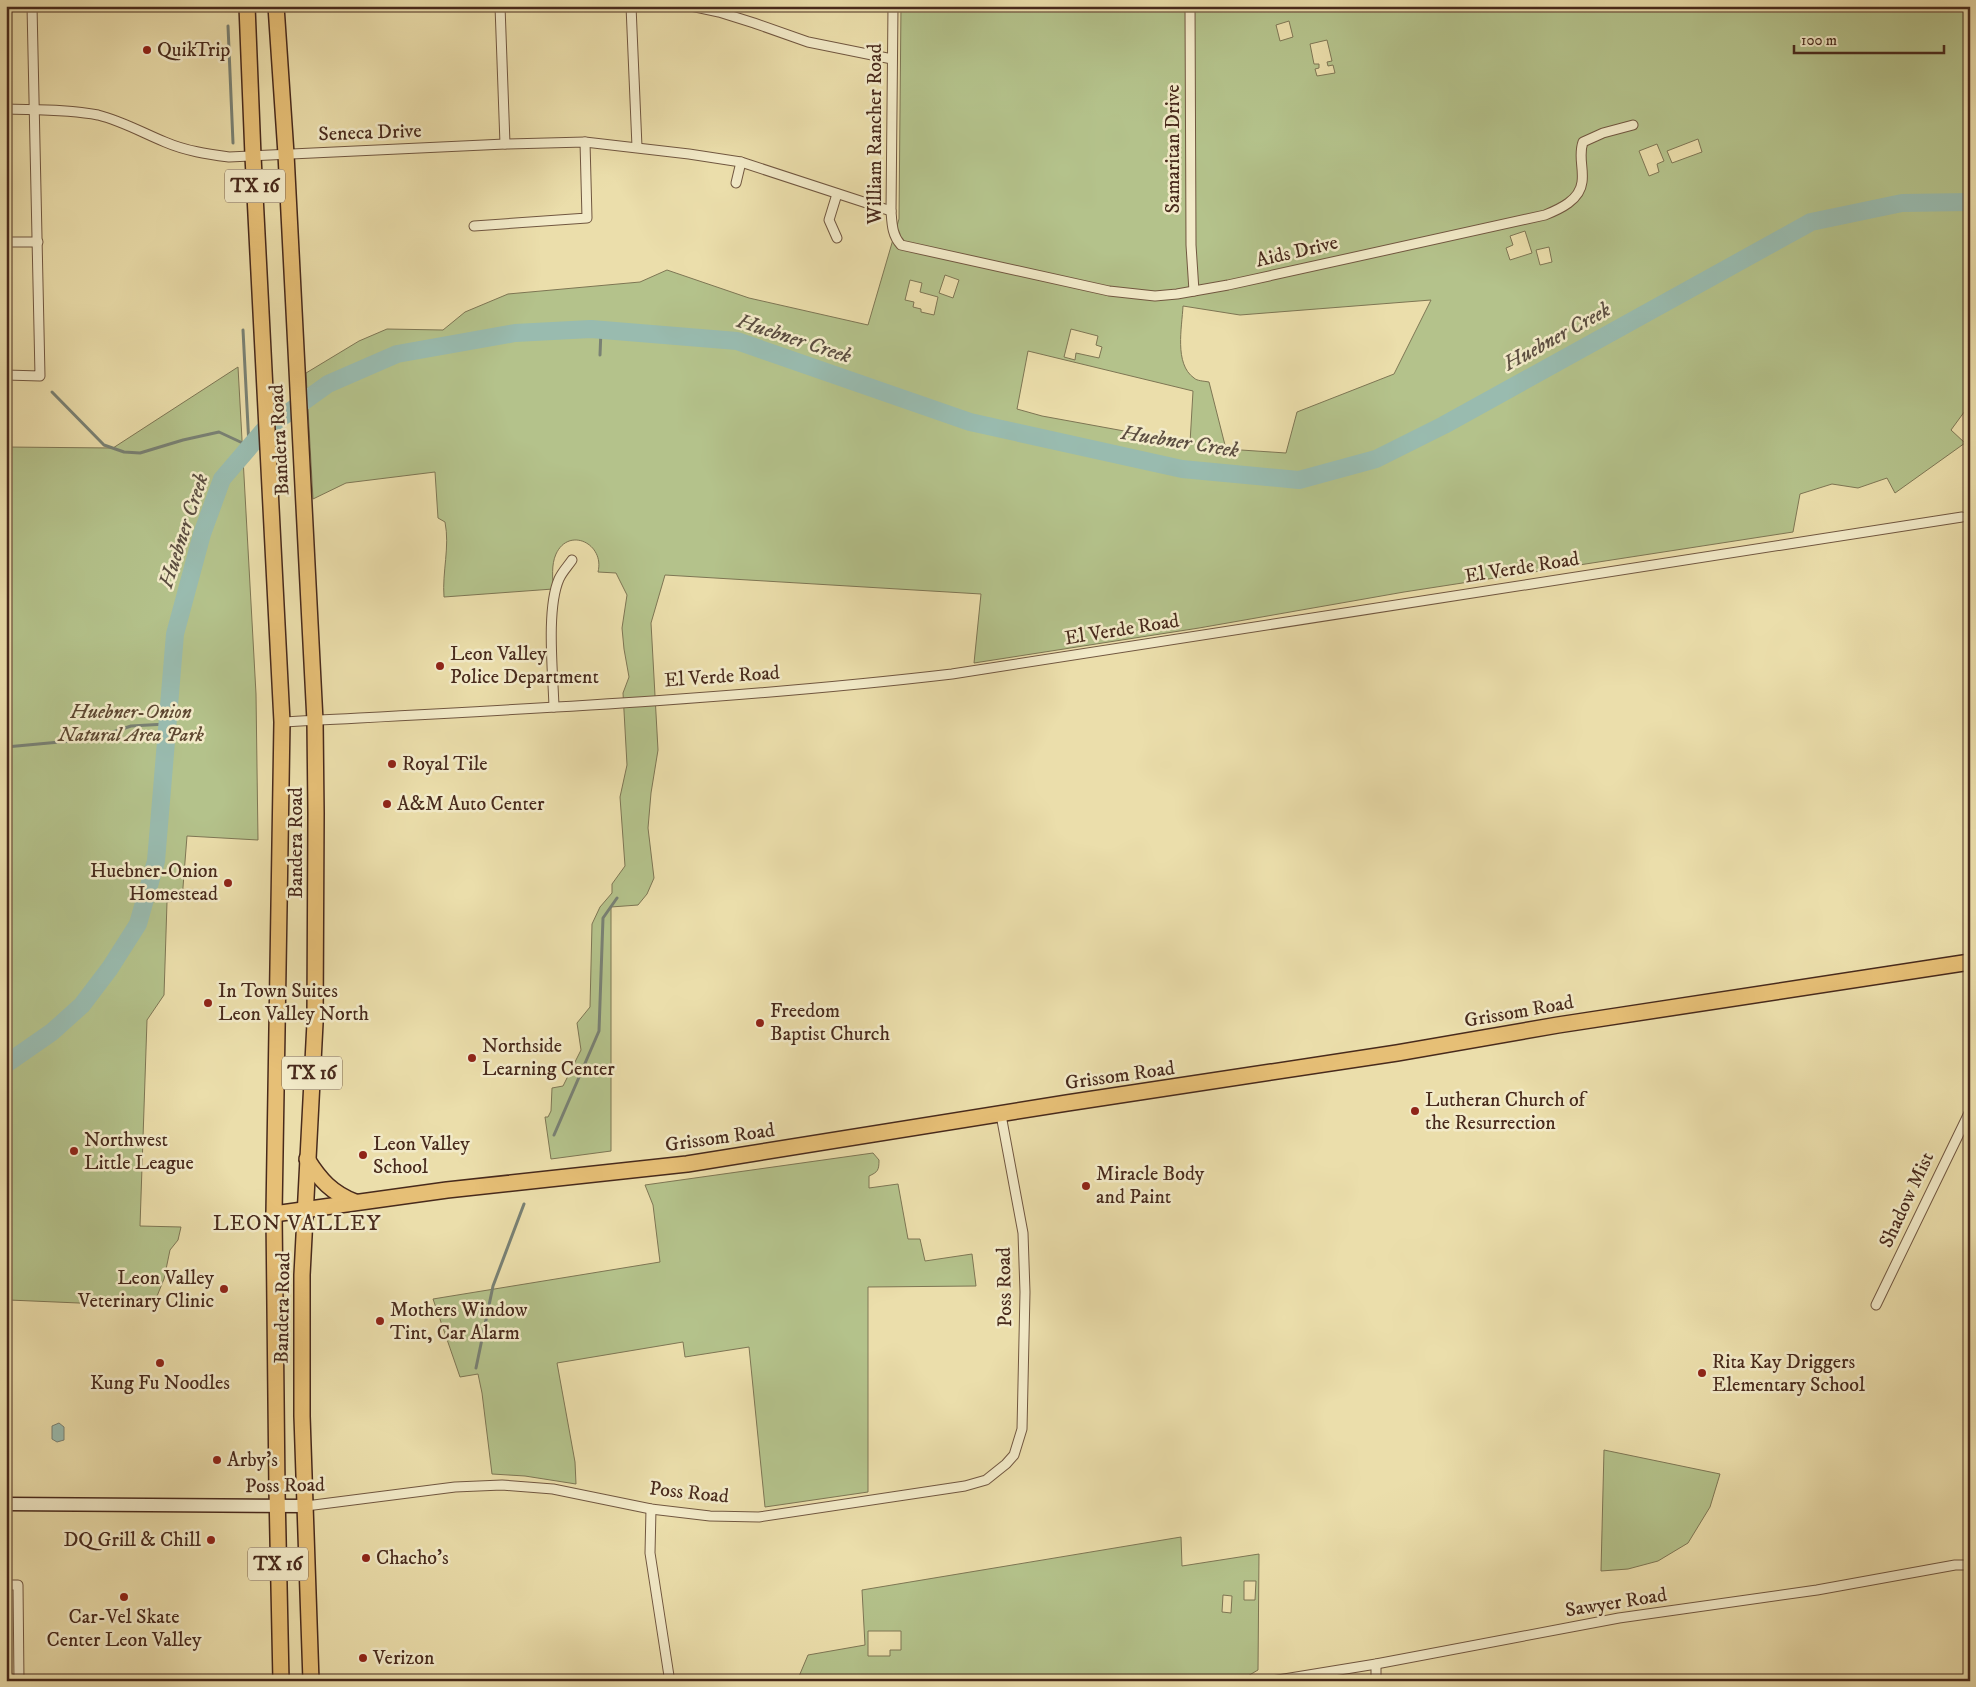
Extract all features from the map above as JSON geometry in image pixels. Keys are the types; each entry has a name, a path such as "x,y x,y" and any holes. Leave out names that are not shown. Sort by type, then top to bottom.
{"main road":[{"name":"Bandera Road","path":"247,6 282,722 274,1214 281,1681"},
{"name":"Bandera Road","path":"276,6 286,154 315,721 315,1023 302,1275 302,1416 311,1681"},
{"name":"Grissom Road","path":"274,1214 447,1190 678,1165 1406,1052 1549,1026 1970,962"},
{"path":"307,1159 327,1186 342,1197 356,1203"}],"street":[{"path":"6,375 40,376 32,6"},
{"path":"500,6 505,144"},
{"path":"631,6 637,147"},
{"path":"691,6 746,20 808,42 892,59"},
{"name":"William Rancher Road","path":"893,6 890,211 892,232 896,240 901,245 914,248"},
{"name":"Samaritan Drive","path":"1190,6 1191,245 1194,291"},
{"name":"Seneca Drive","path":"6,109 78,112 98,116 138,129 166,143 207,154 229,157 584,142 637,147 741,162 890,211"},
{"name":"Aids Drive","path":"914,248 1109,291 1155,296 1194,291 1545,215 1562,208 1580,188 1582,182 1580,152 1582,142 1603,133 1633,125"},
{"path":"474,226 587,218 584,142"},
{"path":"736,183 741,162"},
{"path":"837,194 829,220 837,238"},
{"path":"6,242 38,242"},
{"name":"El Verde Road","path":"282,722 554,707 863,685 952,674 1962,518"},
{"path":"554,707 551,632 555,590 559,578 572,560"},
{"name":"Shadow Mist","path":"1876,1305 1970,1110"},
{"name":"Poss Road","path":"6,1504 306,1506 455,1487 502,1485 553,1489 651,1509 710,1516 759,1517 966,1486 986,1480 1014,1455 1022,1429 1026,1292 1022,1233 1001,1115"},
{"path":"651,1509 650,1553 669,1676"},
{"name":"Sawyer Road","path":"1272,1681 1376,1664 1619,1618 1817,1590 1955,1565 1966,1565"},
{"path":"6,1585 18,1584 19,1681"},
{"path":"1376,1664 1376,1681"}],"green space":[{"path":"901,6 1970,6 1970,404 1951,430 1965,443 1895,493 1887,478 1858,488 1832,484 1800,494 1793,532 1404,592 1199,628 974,663 981,594 665,575 651,623 658,750 648,828 654,878 647,894 638,905 611,907 611,1151 551,1159 545,1117 548,1117 551,1111 552,1088 563,1086 581,1050 577,1023 590,1007 592,924 600,907 612,893 612,884 625,866 620,797 627,765 623,693 629,677 622,628 627,595 616,573 598,572 599,562 596,553 584,542 577,540 569,541 562,546 554,558 553,589 444,597 446,531 445,522 438,518 435,472 346,483 313,499 306,373 359,341 387,329 443,330 465,312 508,294 640,282 667,270 749,298 868,325 899,219","holes":["1289,21 1293,37 1280,41 1276,25","1327,40 1332,61 1327,62 1328,66 1333,65 1335,73 1317,76 1315,69 1319,68 1319,64 1314,64 1310,44","1698,139 1702,152 1672,163 1667,151","1657,144 1664,161 1657,164 1659,172 1649,176 1639,151","1525,231 1532,253 1510,260 1506,248 1513,245 1510,236","1549,247 1552,262 1540,265 1536,250","945,275 959,280 953,298 939,293","910,280 922,283 920,292 938,297 934,315 921,312 921,309 913,307 914,302 905,300","1431,300 1394,374 1297,412 1286,453 1226,449 1209,382 1195,379 1188,372 1181,355 1183,306 1240,315","1071,329 1098,336 1096,345 1102,347 1099,358 1076,353 1075,360 1064,357","1028,351 1193,391 1190,443 1042,416 1017,409"]},
{"name":"Huebner-Onion Natural Area Park","path":"238,367 256,694 258,840 187,836 182,900 167,902 164,995 147,1020 140,1226 181,1227 178,1240 170,1250 164,1279 155,1301 102,1304 9,1300 8,1365 6,1365 6,447 113,448"},
{"path":"873,1153 879,1160 879,1166 876,1172 869,1176 869,1188 898,1184 908,1239 920,1239 925,1261 972,1254 976,1286 868,1287 868,1492 765,1507 749,1347 685,1357 683,1342 557,1363 575,1462 576,1484 525,1476 492,1474 478,1374 460,1377 433,1299 660,1262 653,1205 645,1185"},
{"path":"1604,1450 1720,1474 1710,1507 1688,1543 1658,1561 1628,1569 1601,1571"},
{"path":"1181,1537 1182,1566 1259,1554 1258,1670 1246,1677 1224,1681 797,1681 808,1655 865,1645 862,1590","holes":["1244,1581 1256,1581 1255,1600 1244,1600","1223,1595 1232,1596 1231,1613 1222,1612","868,1631 901,1631 901,1650 890,1650 890,1656 868,1656"]}],"water":[{"path":"59,1423 64,1427 64,1440 57,1442 52,1439 52,1426"}],"waterway":[{"path":"228,26 233,143"},
{"path":"233,174 233,179"},
{"name":"Huebner Creek","path":"6,1064 52,1032 82,1005 110,968 138,924 156,861 175,634 202,534 222,479 264,430 328,384 397,354 515,333 591,329 737,341 970,422 1182,469 1299,480 1376,459 1444,425 1811,222 1902,203 1970,202"},
{"path":"52,392 104,445 124,452 140,453 183,440 219,432 249,446 243,330"},
{"path":"600,355 601,330"},
{"path":"6,747 92,739 131,726 166,724"},
{"path":"554,1135 599,1031 603,918 617,898"},
{"path":"476,1368 493,1286 524,1204"}],"place":[{"name":"QuikTrip","path":"147,50"},
{"name":"Leon Valley Police Department","path":"440,666"},
{"name":"Royal Tile","path":"392,764"},
{"name":"A&M Auto Center","path":"387,804"},
{"name":"Huebner-Onion Homestead","path":"228,883"},
{"name":"In Town Suites Leon Valley North","path":"208,1003"},
{"name":"Freedom Baptist Church","path":"760,1023"},
{"name":"Northside Learning Center","path":"472,1058"},
{"name":"Lutheran Church of the Resurrection","path":"1415,1111"},
{"name":"Northwest Little League","path":"74,1151"},
{"name":"Leon Valley School","path":"363,1155"},
{"name":"Miracle Body and Paint","path":"1086,1186"},
{"name":"Leon Valley Veterinary Clinic","path":"224,1289"},
{"name":"Mothers Window Tint, Car Alarm","path":"380,1321"},
{"name":"Kung Fu Noodles","path":"160,1363"},
{"name":"Rita Kay Driggers Elementary School","path":"1702,1373"},
{"name":"Arby's","path":"217,1460"},
{"name":"DQ Grill & Chill","path":"211,1540"},
{"name":"Chacho's","path":"366,1558"},
{"name":"Car-Vel Skate Center Leon Valley","path":"124,1597"},
{"name":"Verizon","path":"363,1658"}],"district":[{"name":"LEON VALLEY","path":"297,1223"}]}
